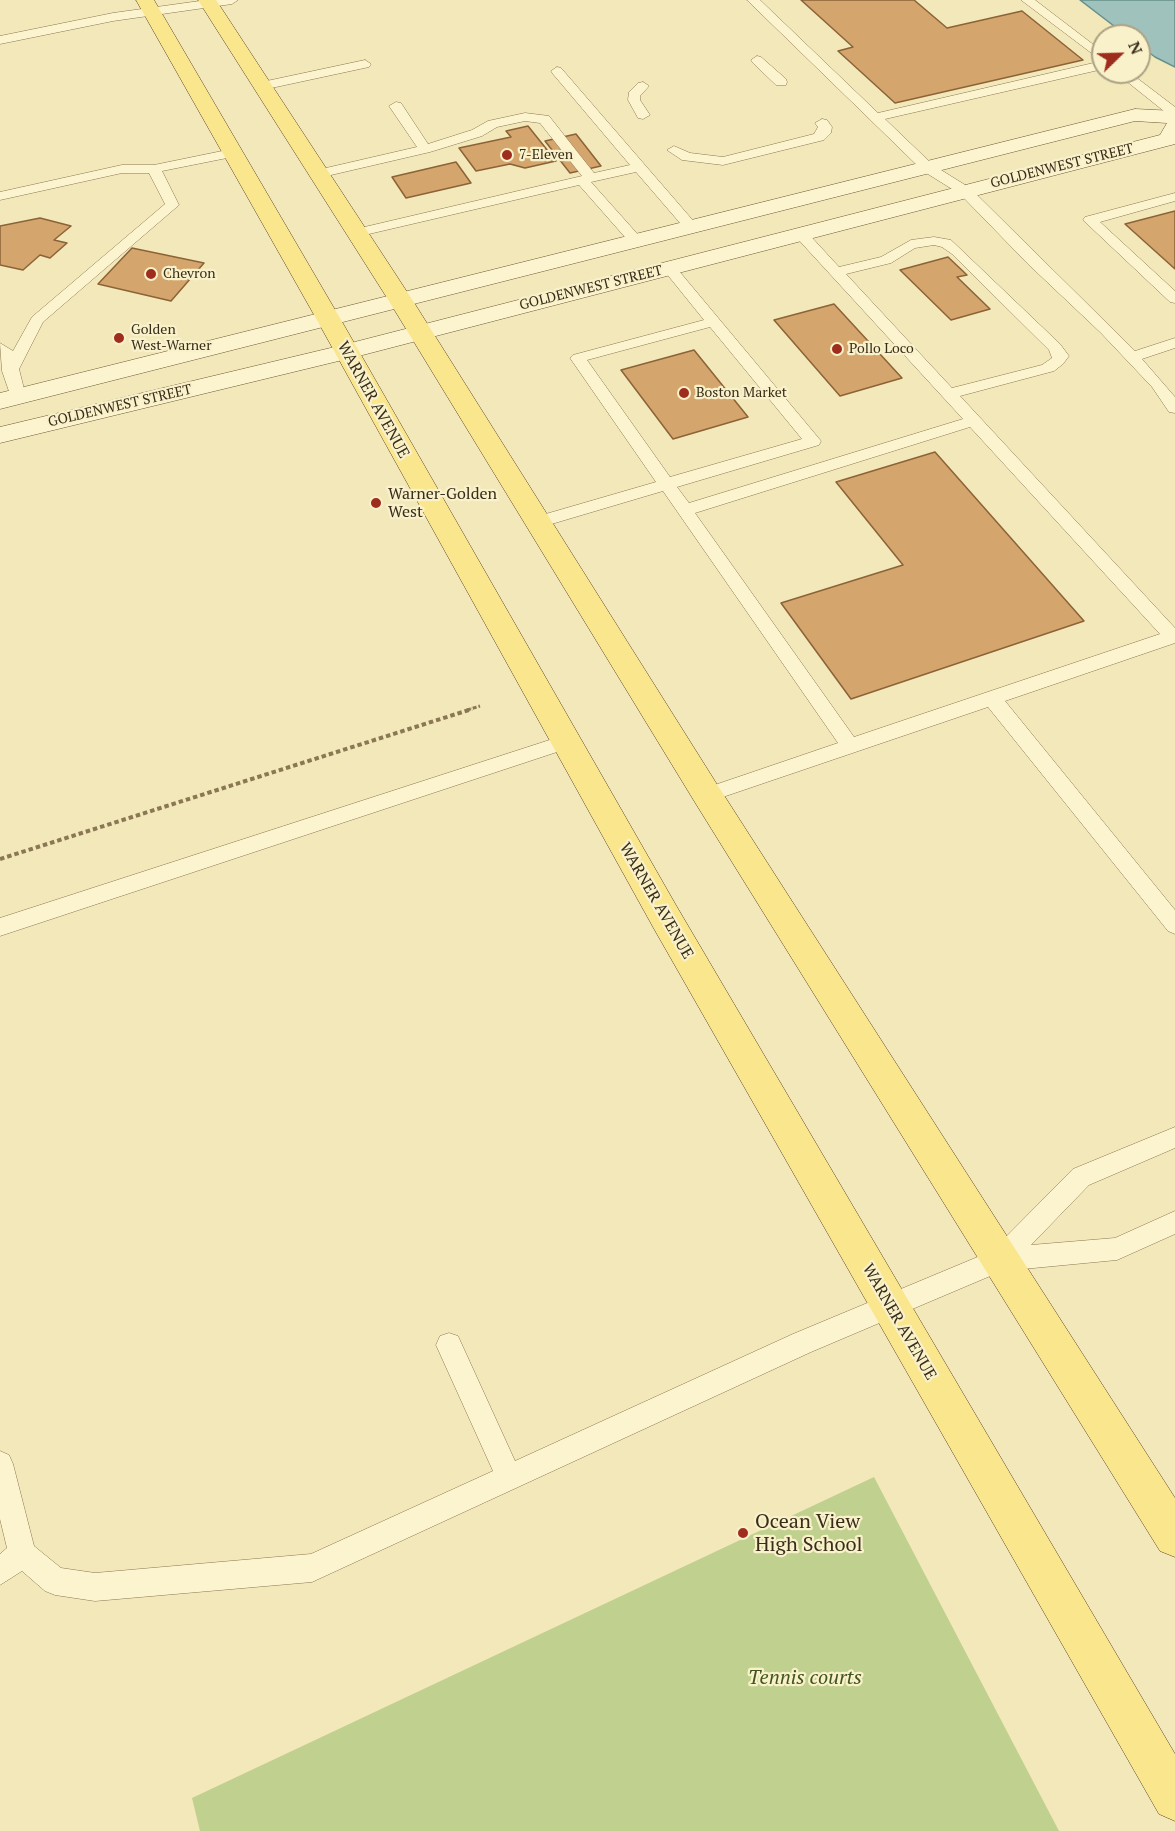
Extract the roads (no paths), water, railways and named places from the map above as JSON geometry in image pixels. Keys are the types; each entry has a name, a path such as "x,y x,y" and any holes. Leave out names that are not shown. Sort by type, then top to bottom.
{"main road":[{"path":"208,2 401,301 707,795 1175,1536"},
{"name":"WARNER AVENUE","path":"148,5 565,742 1175,1798"},
{"name":"GOLDENWEST STREET","path":"9,399 1135,115 1175,115"},
{"name":"GOLDENWEST STREET","path":"0,435 346,352 1168,139 1175,127"}],"lane":[{"path":"0,40 148,5 232,0"},
{"path":"753,0 928,168 965,191 1132,357 1158,384 1175,408"},
{"path":"1027,0 1091,49"},
{"path":"758,60 781,82"},
{"path":"262,86 365,64"},
{"path":"874,118 1091,68"},
{"path":"557,71 691,227"},
{"path":"1136,84 1175,115"},
{"path":"643,86 634,94 634,100 643,115"},
{"path":"396,106 426,149"},
{"path":"318,174 426,149 477,133 493,124 525,117 544,119 636,241"},
{"path":"674,150 687,157 723,160 819,137 824,133 825,127 822,123"},
{"path":"0,196 122,169 154,170 232,153"},
{"path":"356,233 638,167"},
{"path":"10,371 37,320 172,205 154,170"},
{"path":"1175,197 1090,220 1175,299"},
{"path":"707,795 1174,637 800,233"},
{"path":"836,272 886,260 911,244 934,241 946,243 957,250 1056,347 1061,356 1048,368 949,394"},
{"path":"538,522 813,441 669,268"},
{"path":"712,322 578,358 850,746"},
{"path":"1132,357 1175,344"},
{"path":"0,348 7,353 10,371 9,399"},
{"path":"685,510 974,421"},
{"path":"992,698 1175,925"},
{"path":"0,927 565,742"},
{"path":"1001,1259 1081,1177 1175,1137"},
{"path":"0,1464 22,1554 55,1581 95,1587 312,1568 802,1343 1001,1259 1117,1249 1175,1222"},
{"path":"448,1345 509,1478"},
{"path":"0,1571 22,1554"}],"water":[{"path":"1080,0 1175,0 1175,67 1151,54 1151,24 1111,24"}],"place":[{"name":"7-Eleven","path":"507,155"},
{"name":"Chevron","path":"151,274"},
{"name":"Golden West-Warner","path":"119,338"},
{"name":"Pollo Loco","path":"837,349"},
{"name":"Boston Market","path":"684,393"},
{"name":"Warner-Golden West","path":"376,503"},
{"name":"Ocean View High School","path":"743,1533"}],"park label":[{"name":"Tennis courts","path":"805,1678"}]}
